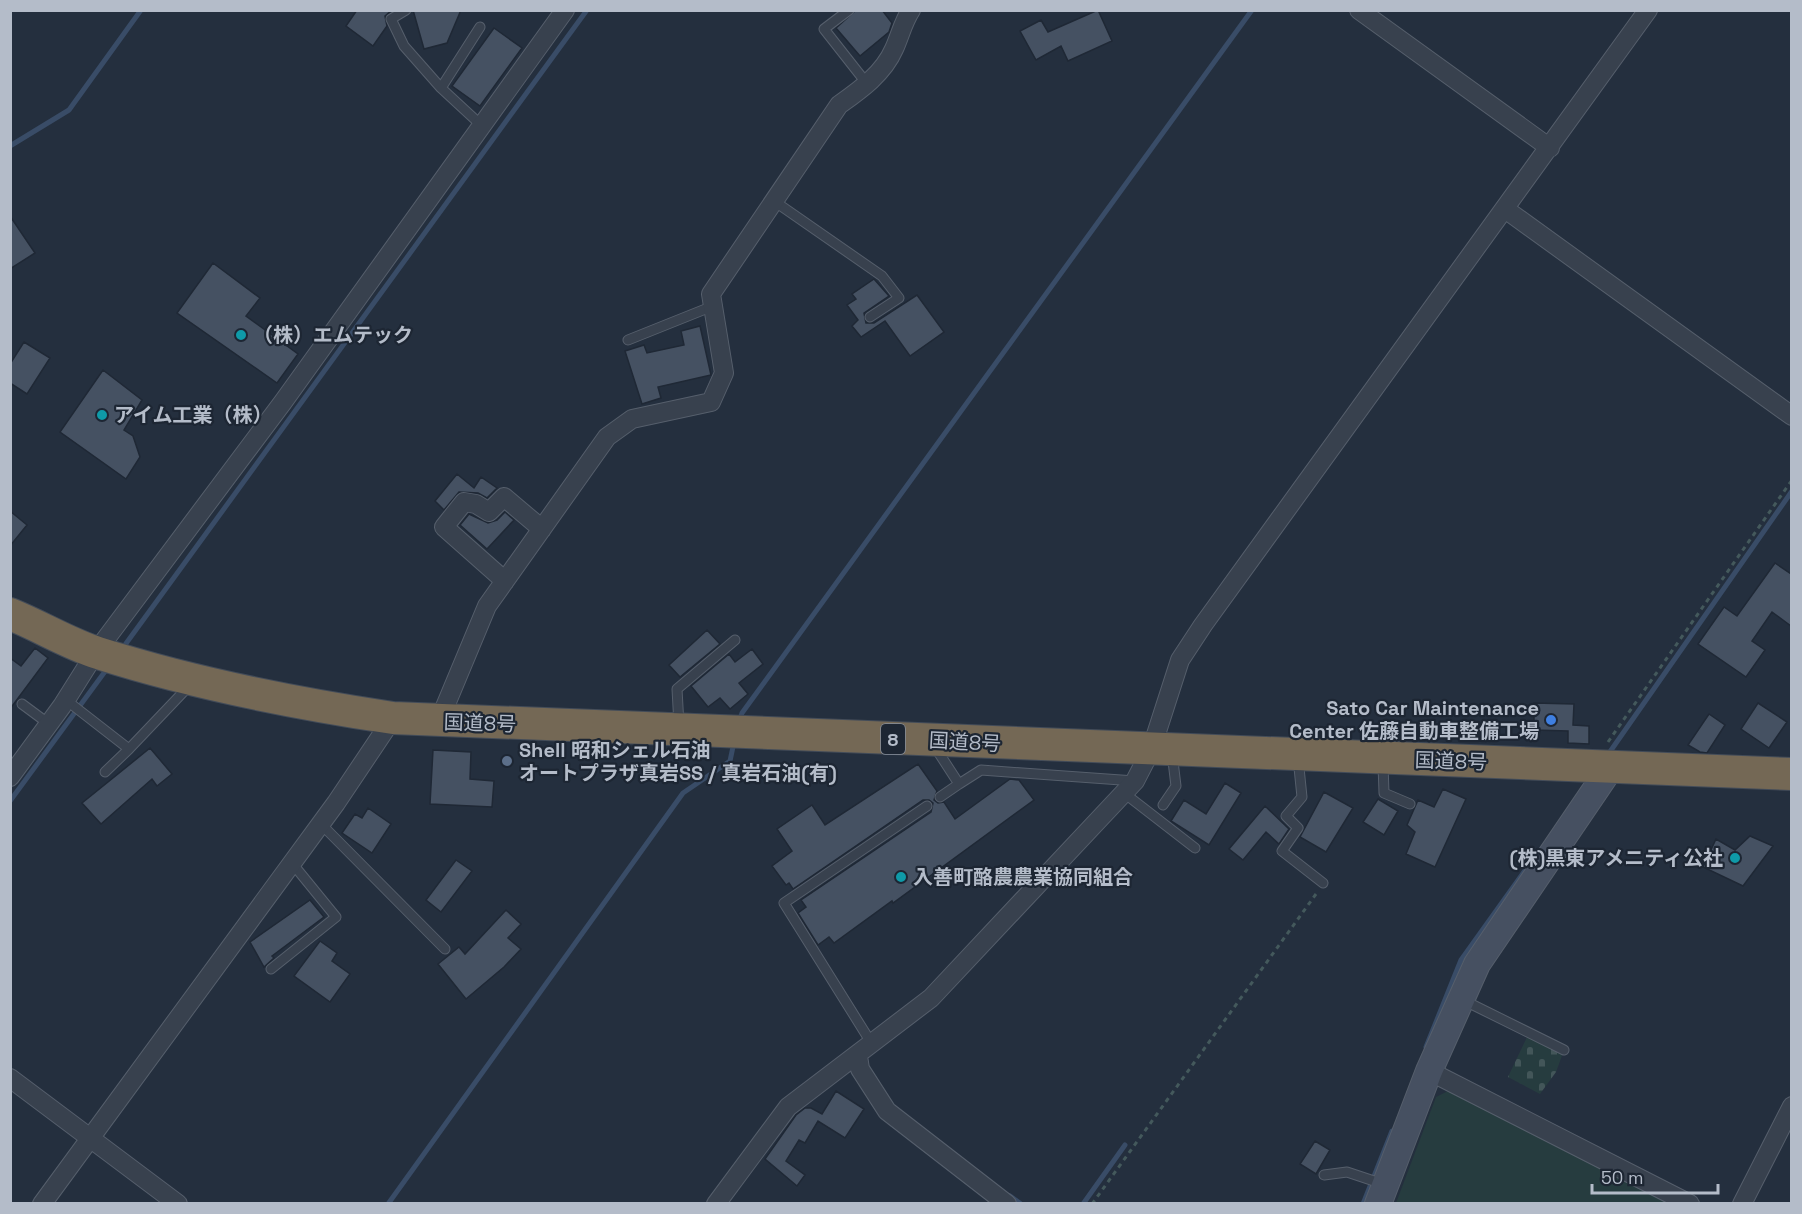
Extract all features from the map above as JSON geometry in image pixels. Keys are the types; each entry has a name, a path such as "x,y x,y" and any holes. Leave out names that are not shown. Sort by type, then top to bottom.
{"highway":[{"name":"国道8号","path":"11,616 96,652 195,680 300,704 393,718 1791,774"}],"street":[{"path":"10,777 66,700 96,652 283,402 565,10"},
{"path":"439,721 487,606 607,437 632,419 711,402 723,373 711,294 839,105 868,85 893,52 905,19 911,10"},
{"path":"1359,10 1550,148"},
{"path":"716,1203 788,1107 931,998 1162,750 1180,660 1648,10"},
{"path":"1505,209 1791,416"},
{"path":"505,581 444,526 464,502 476,504 489,512 504,497 542,529"},
{"path":"42,1203 321,824 393,718"},
{"path":"1381,1194 1429,1071 1477,964 1601,766"},
{"path":"865,1050 860,1069 887,1111 1007,1203"},
{"path":"1429,1071 1690,1203"},
{"path":"10,1078 178,1203"},
{"path":"1742,1203 1791,1106"}],"lane":[{"path":"406,10 388,15 404,46 441,88 481,125"},
{"path":"849,10 824,29 868,85"},
{"path":"441,88 480,27"},
{"path":"774,201 882,276 899,298 870,317"},
{"path":"628,340 713,306"},
{"path":"679,730 677,689 735,640"},
{"path":"105,772 195,680"},
{"path":"66,700 129,749"},
{"path":"22,704 49,724"},
{"path":"931,740 959,784"},
{"path":"1162,750 1176,786 1163,805"},
{"path":"1298,756 1302,797 1286,816 1298,828 1282,850 1323,883"},
{"path":"1383,758 1384,793 1410,804"},
{"path":"940,797 981,770 1129,787 1196,848"},
{"path":"865,1050 784,903 927,806"},
{"path":"321,824 445,949"},
{"path":"271,969 336,917 292,863"},
{"path":"1461,999 1563,1050"},
{"path":"1324,1175 1347,1172 1381,1194"}],"path":[{"path":"1601,766 1791,480"},
{"path":"1092,1203 1323,883"}],"green space":[{"path":"1529,1033 1564,1050 1556,1072 1540,1094 1508,1077"},
{"path":"1448,1091 1668,1203 1396,1203 1436,1097"}],"building":[{"path":"357,10 392,10 385,16 387,26 373,46 346,26"},
{"path":"413,10 461,10 447,43 424,49"},
{"path":"856,10 882,10 892,23 889,32 860,56 836,28"},
{"path":"1098,10 1112,41 1068,61 1061,46 1036,60 1020,31 1041,20 1048,32"},
{"path":"494,28 522,48 480,106 452,86"},
{"path":"10,216 35,253 10,269"},
{"name":"（株）エムテック","path":"213,263 260,298 246,316 298,354 277,383 177,313"},
{"path":"874,279 889,296 864,313 866,323 874,323 917,295 944,332 910,356 885,321 861,337 852,326 858,320 847,305 856,299 852,294"},
{"path":"700,326 711,375 658,387 661,398 642,404 625,351 644,345 647,353 684,345 681,331"},
{"path":"24,342 50,358 27,394 10,383 10,364"},
{"name":"アイム工業（株）","path":"103,370 142,400 124,430 133,436 140,457 126,479 60,432"},
{"path":"457,474 474,488 481,477 497,488 487,498 478,493 459,492 444,510 435,501"},
{"path":"10,511 27,525 10,546"},
{"path":"505,512 514,520 487,549 460,525 469,514 488,523 497,520"},
{"path":"1775,563 1791,574 1791,626 1772,612 1752,641 1765,650 1746,677 1698,644 1724,607 1737,616"},
{"path":"707,630 720,644 680,677 669,665"},
{"path":"35,648 48,658 10,709 10,658 21,666"},
{"path":"752,649 763,664 739,683 748,694 730,709 720,698 708,707 691,686 729,654 735,662"},
{"path":"1534,703 1574,704 1573,725 1589,726 1589,744 1568,743 1568,731 1534,730"},
{"path":"1758,703 1787,722 1769,748 1741,729"},
{"path":"1709,714 1725,725 1707,753 1700,752 1688,745"},
{"path":"150,748 172,774 157,786 152,779 101,824 82,803"},
{"path":"433,750 471,752 470,779 494,781 492,807 430,804"},
{"path":"918,764 937,791 934,800 938,803 944,802 955,819 1010,779 1019,780 1034,800 834,943 829,937 818,945 798,913 806,907 801,900 931,812 933,803 923,800 793,889 789,883 786,885 772,866 792,851 777,829 812,805 825,825"},
{"path":"1225,783 1241,793 1209,845 1171,821 1184,800 1206,814"},
{"path":"1443,789 1466,799 1435,867 1406,854 1415,832 1407,825 1418,800 1434,807"},
{"path":"1324,792 1353,808 1326,852 1300,837"},
{"path":"1378,799 1398,811 1384,835 1363,822"},
{"path":"1265,806 1289,829 1279,844 1266,832 1243,860 1229,849"},
{"path":"368,808 391,824 372,853 342,833 355,814 362,818"},
{"name":"(株)黒東アメニティ公社","path":"1750,836 1773,846 1743,886 1703,867 1716,839 1735,850"},
{"path":"456,860 472,871 441,912 426,900"},
{"path":"310,900 324,917 272,956 274,958 264,967 250,942"},
{"path":"506,910 521,924 508,938 521,949 504,967 466,999 438,964 459,947 465,954"},
{"path":"320,941 337,953 332,961 350,974 330,1002 294,976"},
{"path":"836,1091 864,1109 845,1138 818,1121 805,1143 799,1140 786,1161 805,1175 797,1186 765,1159 796,1115 805,1108 811,1108 822,1114"},
{"path":"1315,1141 1330,1150 1316,1174 1300,1164"}],"waterway":[{"path":"10,146 69,110 141,10"},
{"path":"122,649 587,10"},
{"path":"739,722 742,713 1252,10"},
{"path":"1607,756 1792,491"},
{"path":"10,801 109,666"},
{"path":"388,1204 683,793 730,761 734,742"},
{"path":"1426,1047 1461,960 1539,851"},
{"path":"1363,1204 1392,1131"},
{"path":"1083,1204 1125,1145"},
{"path":"1010,1196 1021,1204"}],"place":[{"name":"（株）エムテック","path":"241,335"},
{"name":"アイム工業（株）","path":"102,415"},
{"name":"Sato Car Maintenance Center 佐藤自動車整備工場","path":"1551,720"},
{"name":"Shell 昭和シェル石油 オートプラザ真岩SS / 真岩石油(有)","path":"507,761"},
{"name":"(株)黒東アメニティ公社","path":"1735,858"},
{"name":"入善町酪農農業協同組合","path":"901,877"}]}
